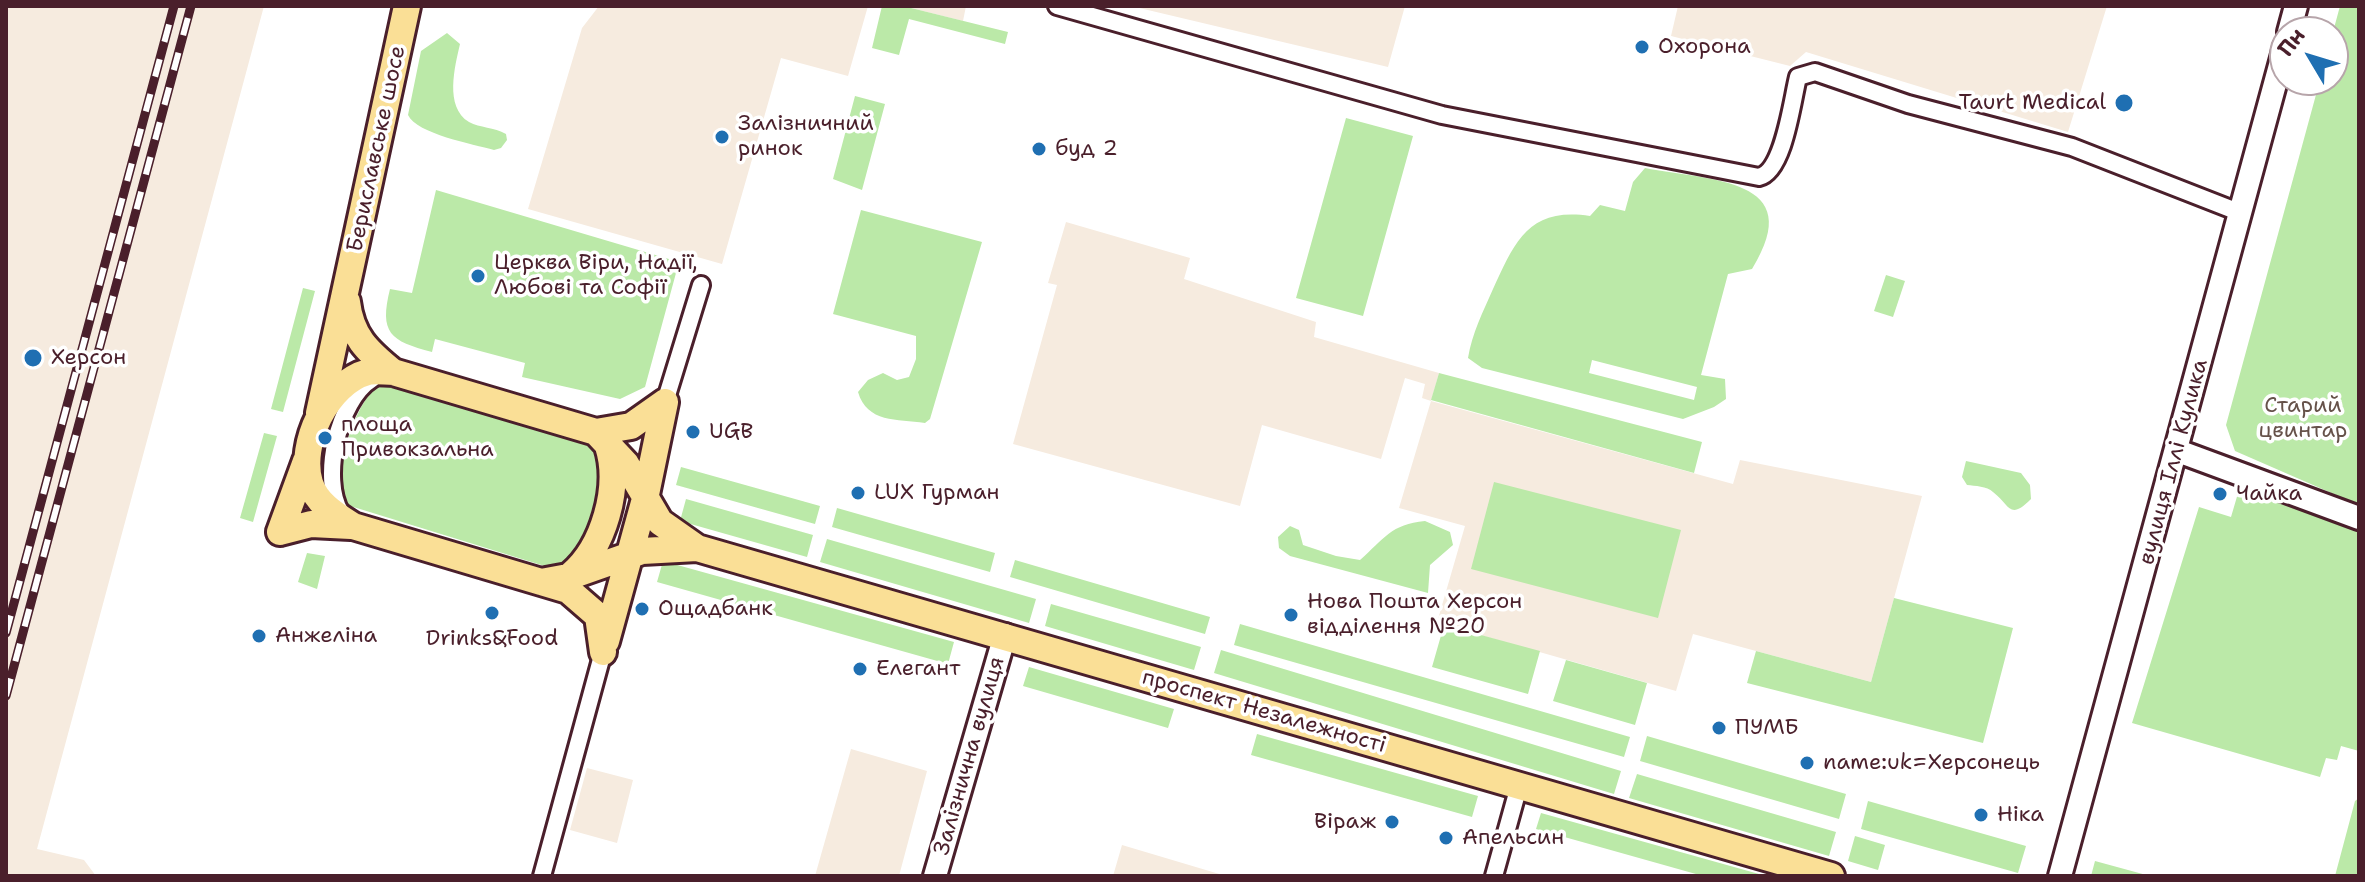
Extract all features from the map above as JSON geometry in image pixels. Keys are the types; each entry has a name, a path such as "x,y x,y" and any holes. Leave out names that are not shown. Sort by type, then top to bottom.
{"main road":[{"name":"Бериславське шосе","path":"313,437 407,6"},
{"name":"Бериславське шосе","path":"345,291 354,334 371,354 393,372"},
{"path":"603,652 598,616 590,605 568,590 353,526 326,523 280,532 313,437 332,397 351,380 370,371 393,372 602,438 631,426 665,402"},
{"path":"603,652 645,499 665,402"},
{"path":"313,437 310,483 329,511 353,526"},
{"path":"574,575 595,547 613,485 602,438"},
{"name":"проспект Незалежності","path":"602,438 626,464 660,522 697,548"},
{"name":"проспект Незалежності","path":"541,582 574,575 651,549 697,548 1831,876"}],"street":[{"path":"1057,6 1442,115 1759,177 1767,175 1777,163 1798,77 1815,72 1908,104 2085,151 2241,213"},
{"name":"вулиця Іллі Кулика","path":"2060,876 2272,96"},
{"path":"665,402 701,285"},
{"path":"353,526 335,502 332,463 355,396 371,379 393,372"},
{"path":"2178,451 2359,518"},
{"name":"Залізнична вулиця","path":"935,876 1005,635"},
{"path":"542,876 603,652"},
{"path":"1494,876 1519,786"}],"shaded area":[{"path":"6,6 264,6 37,849 84,860 96,876 6,876"},
{"name":"Залізничний ринок","path":"599,6 868,6 848,76 781,58 722,264 528,209 582,28"},
{"path":"903,6 966,6 963,21"},
{"path":"1131,6 1405,6 1388,67"},
{"path":"1678,6 2107,6 2068,132 1806,52 1790,66 1671,36"},
{"path":"1066,222 1190,258 1184,279 1316,322 1314,337 1439,373 1431,401 1422,398 1425,384 1405,378 1381,459 1262,425 1240,506 1013,444 1057,285 1048,283"},
{"path":"1431,401 1733,484 1740,460 1922,496 1871,682 1693,634 1676,691 1445,625 1436,626 1465,526 1399,508"},
{"path":"851,749 927,771 899,876 815,876"},
{"path":"587,768 633,780 617,843 570,830"},
{"path":"1122,845 1226,876 1113,876"}],"green space":[{"path":"882,6 903,6 1008,32 1005,44 909,19 899,55 872,48"},
{"name":"Старий цвинтар","path":"2340,6 2359,6 2359,505 2235,451 2226,425 2316,96 2349,96 2349,16 2337,16"},
{"path":"447,33 460,44 453,86 456,107 469,122 506,134 507,140 501,148 494,150 434,133 413,122 408,115 421,51"},
{"path":"855,96 885,104 862,190 833,179"},
{"path":"1346,118 1413,136 1363,316 1296,298"},
{"path":"1645,168 1722,181 1744,189 1760,200 1768,216 1766,239 1752,269 1728,274 1701,375 1725,379 1726,399 1683,419 1482,368 1468,358 1475,331 1493,289 1509,256 1526,232 1552,217 1590,216 1600,205 1625,211 1633,182","holes":["1592,360 1697,387 1694,400 1589,373"]},
{"path":"436,190 679,262 645,387 620,399 522,377 525,363 435,339 432,352 397,339 387,325 390,289 412,293"},
{"path":"861,210 982,242 930,419 925,423 884,418 868,409 858,392 868,380 883,373 897,380 909,377 916,359 916,336 833,314"},
{"path":"1886,275 1905,281 1893,317 1874,311"},
{"path":"303,288 315,291 283,412 271,409"},
{"path":"1439,373 1702,442 1694,473 1431,400"},
{"path":"379,385 389,385 588,441 597,448 606,466 586,545 571,563 551,568 347,505 341,479 347,442 361,407"},
{"path":"264,433 277,436 253,522 240,518"},
{"path":"1966,461 2021,473 2030,485 2031,499 2014,510 1990,490 1967,485 1962,477"},
{"path":"681,467 820,506 815,524 676,485"},
{"path":"1494,482 1681,530 1658,618 1471,569"},
{"path":"2241,483 2359,530 2359,751 2341,746 2337,760 2326,758 2320,777 2132,723 2199,507 2231,517"},
{"path":"686,499 813,535 807,557 680,521"},
{"path":"837,508 995,553 990,572 832,527"},
{"path":"1425,521 1450,532 1453,545 1430,565 1428,593 1290,556 1279,548 1278,537 1290,526 1299,530 1303,545 1360,560 1396,529"},
{"path":"827,539 1036,599 1029,623 820,562"},
{"path":"307,553 325,556 317,589 298,582"},
{"path":"1015,560 1210,617 1205,634 1010,577"},
{"path":"663,561 954,642 948,664 657,582"},
{"path":"1894,598 2013,628 1983,743 1747,683 1756,651 1871,682"},
{"path":"1051,604 1201,647 1194,670 1045,626"},
{"path":"1240,624 1630,737 1624,757 1234,645"},
{"path":"1444,625 1540,651 1528,694 1432,667"},
{"path":"1221,650 1621,771 1614,794 1214,673"},
{"path":"1566,660 1647,683 1635,725 1553,701"},
{"path":"1029,667 1174,709 1168,728 1023,686"},
{"path":"1257,734 1478,796 1472,817 1251,755"},
{"path":"1647,736 1846,794 1839,819 1640,761"},
{"path":"1637,774 1836,832 1829,856 1629,798"},
{"path":"2359,798 2359,876 2335,876 2355,801"},
{"path":"1868,801 2026,846 2018,873 1861,829"},
{"path":"1541,813 1759,874 1703,876 1536,829"},
{"path":"1855,836 1885,845 1878,870 1848,861"},
{"path":"2095,861 2150,876 2091,876"}],"railway":[{"path":"6,633 174,6"},
{"path":"6,696 191,6"}],"place":[{"name":"Охорона","path":"1642,47"},
{"name":"Taurt Medical","path":"2124,103"},
{"name":"Залізничний ринок","path":"722,137"},
{"name":"буд 2","path":"1039,149"},
{"name":"Церква Віри, Надії, Любові та Софії","path":"478,276"},
{"name":"Херсон","path":"33,358"},
{"name":"UGB","path":"693,432"},
{"name":"площа Привокзальна","path":"325,438"},
{"name":"LUX Гурман","path":"858,493"},
{"name":"Чайка","path":"2220,494"},
{"name":"Ощадбанк","path":"642,609"},
{"name":"Drinks&Food","path":"492,613"},
{"name":"Нова Пошта Херсон відділення №20","path":"1291,615"},
{"name":"Анжеліна","path":"259,636"},
{"name":"Елегант","path":"860,669"},
{"name":"ПУМБ","path":"1719,728"},
{"name":"name:uk=Херсонець","path":"1807,763"},
{"name":"Ніка","path":"1981,815"},
{"name":"Віраж","path":"1392,822"},
{"name":"Апельсин","path":"1446,838"}]}
